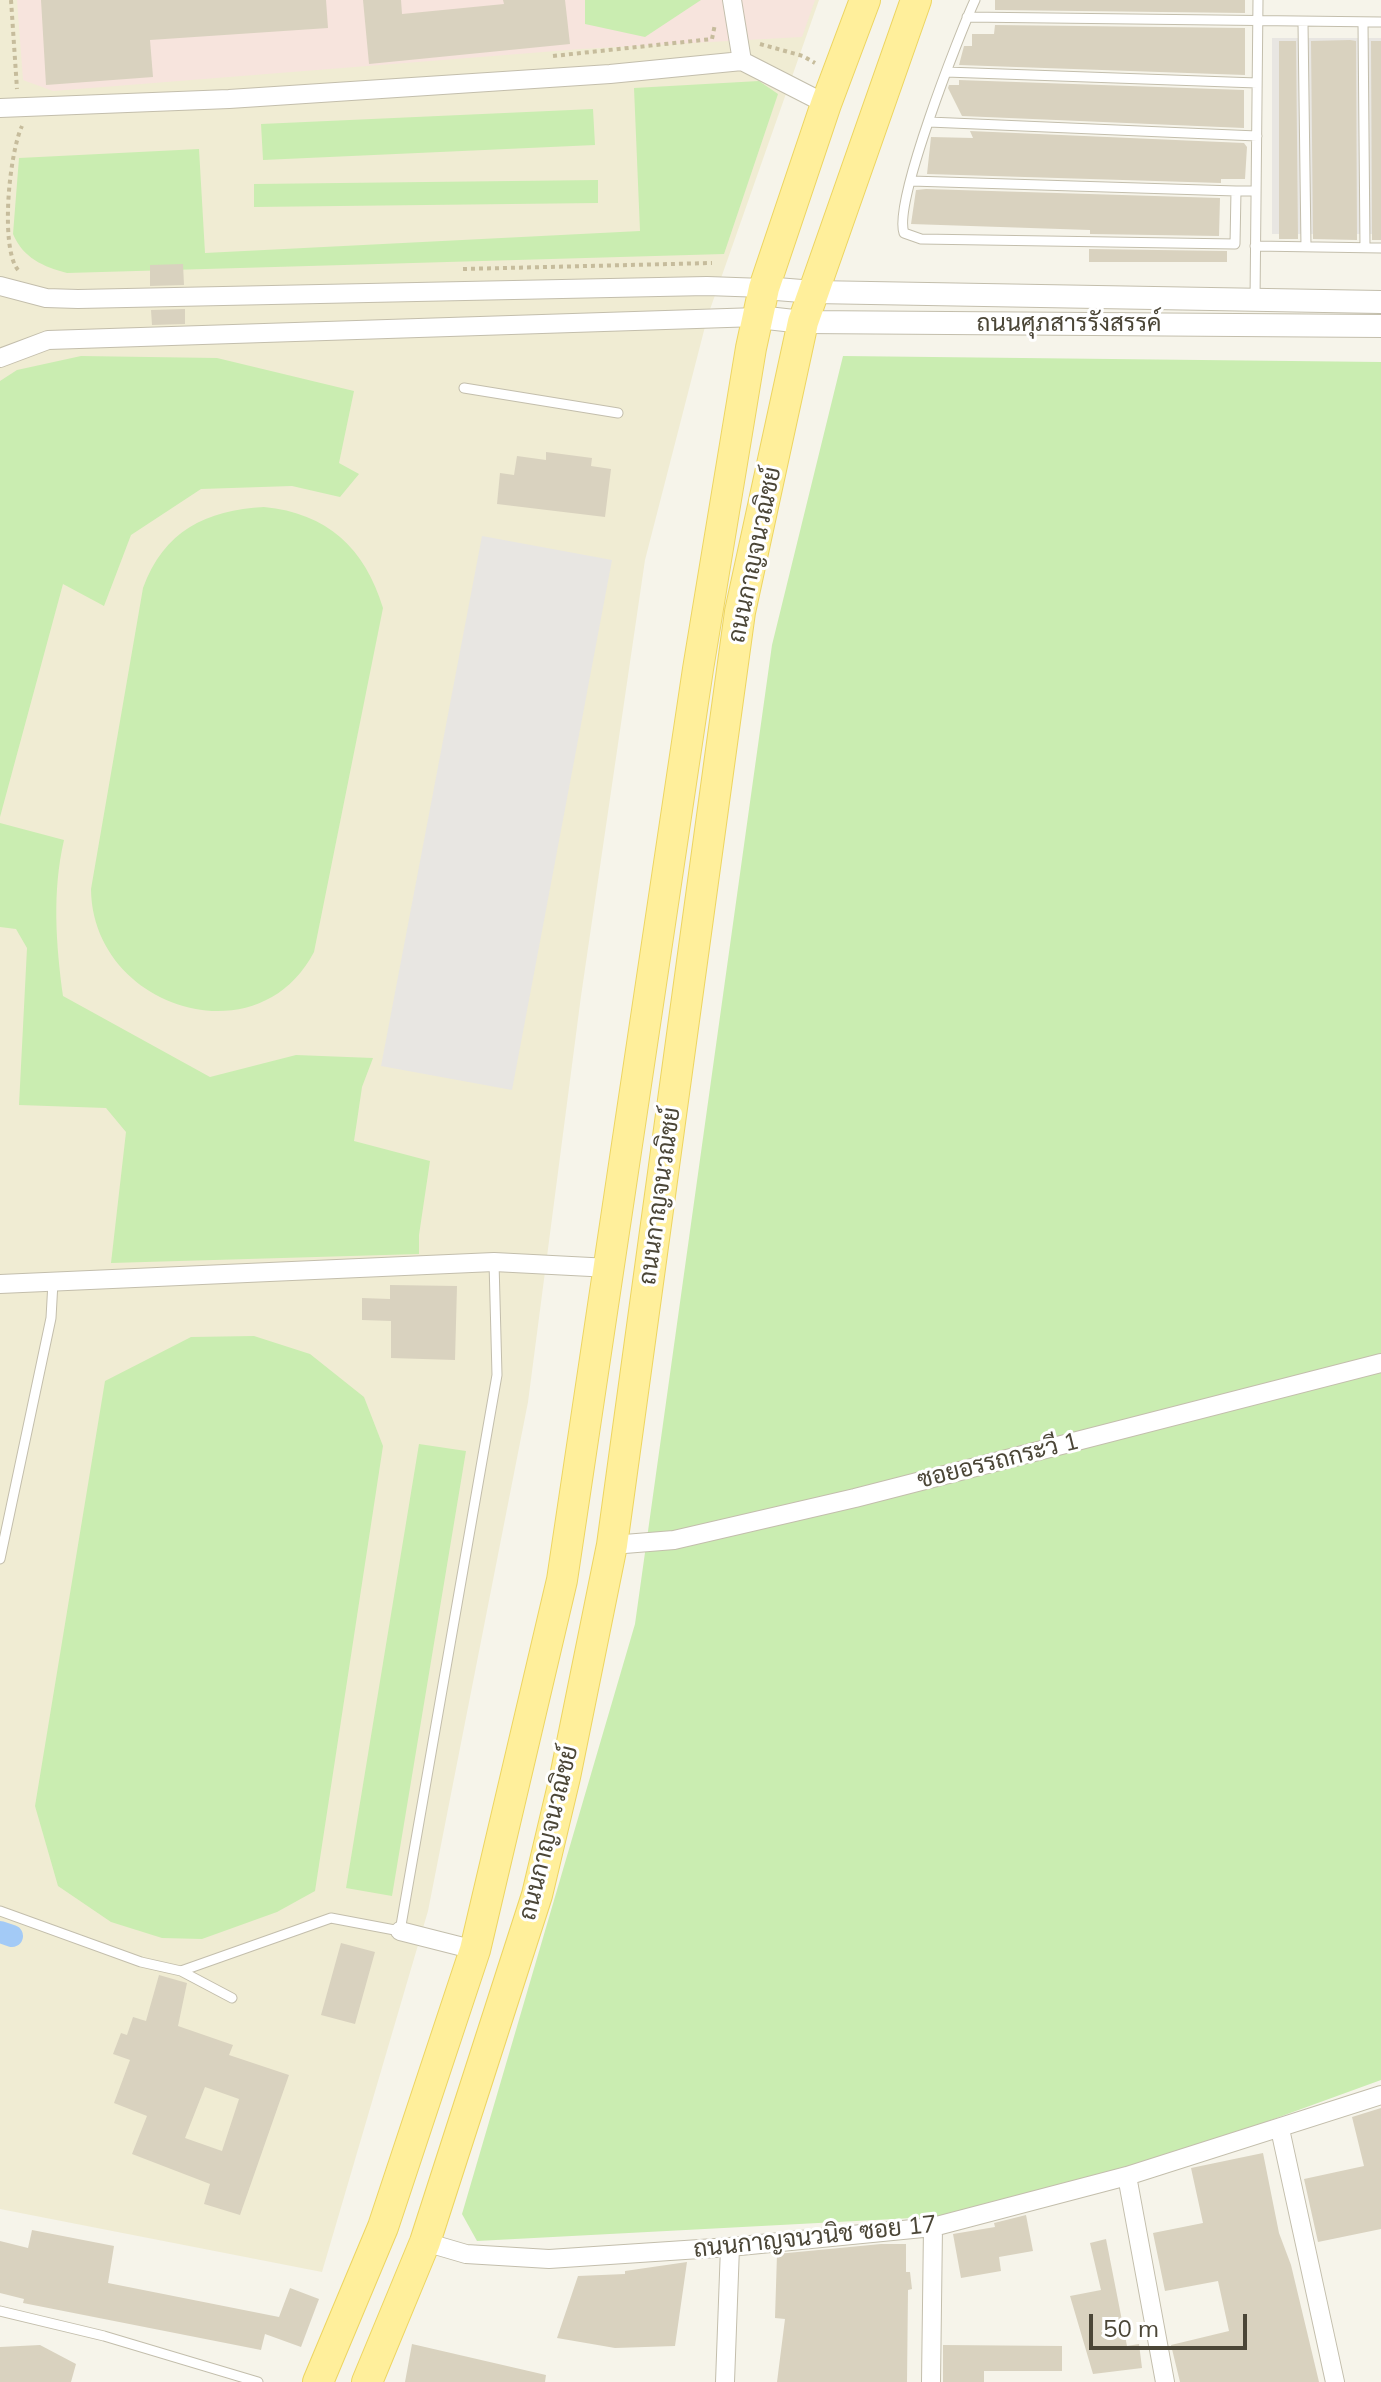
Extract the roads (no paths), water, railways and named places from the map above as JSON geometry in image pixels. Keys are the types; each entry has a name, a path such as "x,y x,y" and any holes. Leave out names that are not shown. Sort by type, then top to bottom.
{"main road":[{"name":"ถนนกาญจนวณิชย์","path":"318,2382 383,2227 475,1950 562,1580 698,669 758,317 764,288 865,0"},
{"name":"ถนนกาญจนวณิชย์","path":"367,2382 425,2242 537,1895 565,1777 612,1545 740,612 803,322 916,0"},
{"path":"610,1268 650,1270"}],"street":[{"path":"725,6 742,61"},
{"path":"0,108 229,99 610,74 742,61 832,90"},
{"path":"0,286 46,298 78,299 692,286 764,288"},
{"name":"ถนนศุภสารรังสรรค์","path":"764,288 814,292 1381,302"},
{"path":"0,358 48,340 758,317"},
{"name":"ถนนศุภสารรังสรรค์","path":"758,317 803,322 1381,326"},
{"path":"0,1284 494,1262 610,1268"},
{"name":"ซอยอรรถกระวี 1","path":"612,1545 674,1540 840,1501 1381,1363"},
{"path":"400,1931 475,1950"},
{"name":"ถนนกาญจนวนิช ซอย 17","path":"425,2242 466,2254 534,2259 730,2247 933,2227 1127,2176 1381,2095"},
{"path":"1280,2129 1335,2382"},
{"path":"1127,2176 1165,2382"},
{"path":"931,2382 933,2227"},
{"path":"725,2382 730,2247"}],"lane":[{"path":"975,0 946,72 911,181 902,227 904,233 921,239 1235,244 1236,191"},
{"path":"1255,301 1258,0"},
{"path":"967,17 1258,23 1381,22"},
{"path":"1303,23 1306,247"},
{"path":"1363,23 1365,247"},
{"path":"946,72 1257,83"},
{"path":"929,122 1257,136"},
{"path":"911,181 1256,191"},
{"path":"1255,246 1381,248"},
{"path":"464,388 618,413"},
{"path":"181,1971 331,1918 400,1931 497,1375 494,1262"},
{"path":"0,1559 51,1318 53,1282"},
{"path":"0,1911 141,1962 181,1971 232,1998"},
{"path":"0,2311 104,2336 258,2382"}],"waterway":[{"path":"0,1932 12,1936"}]}
